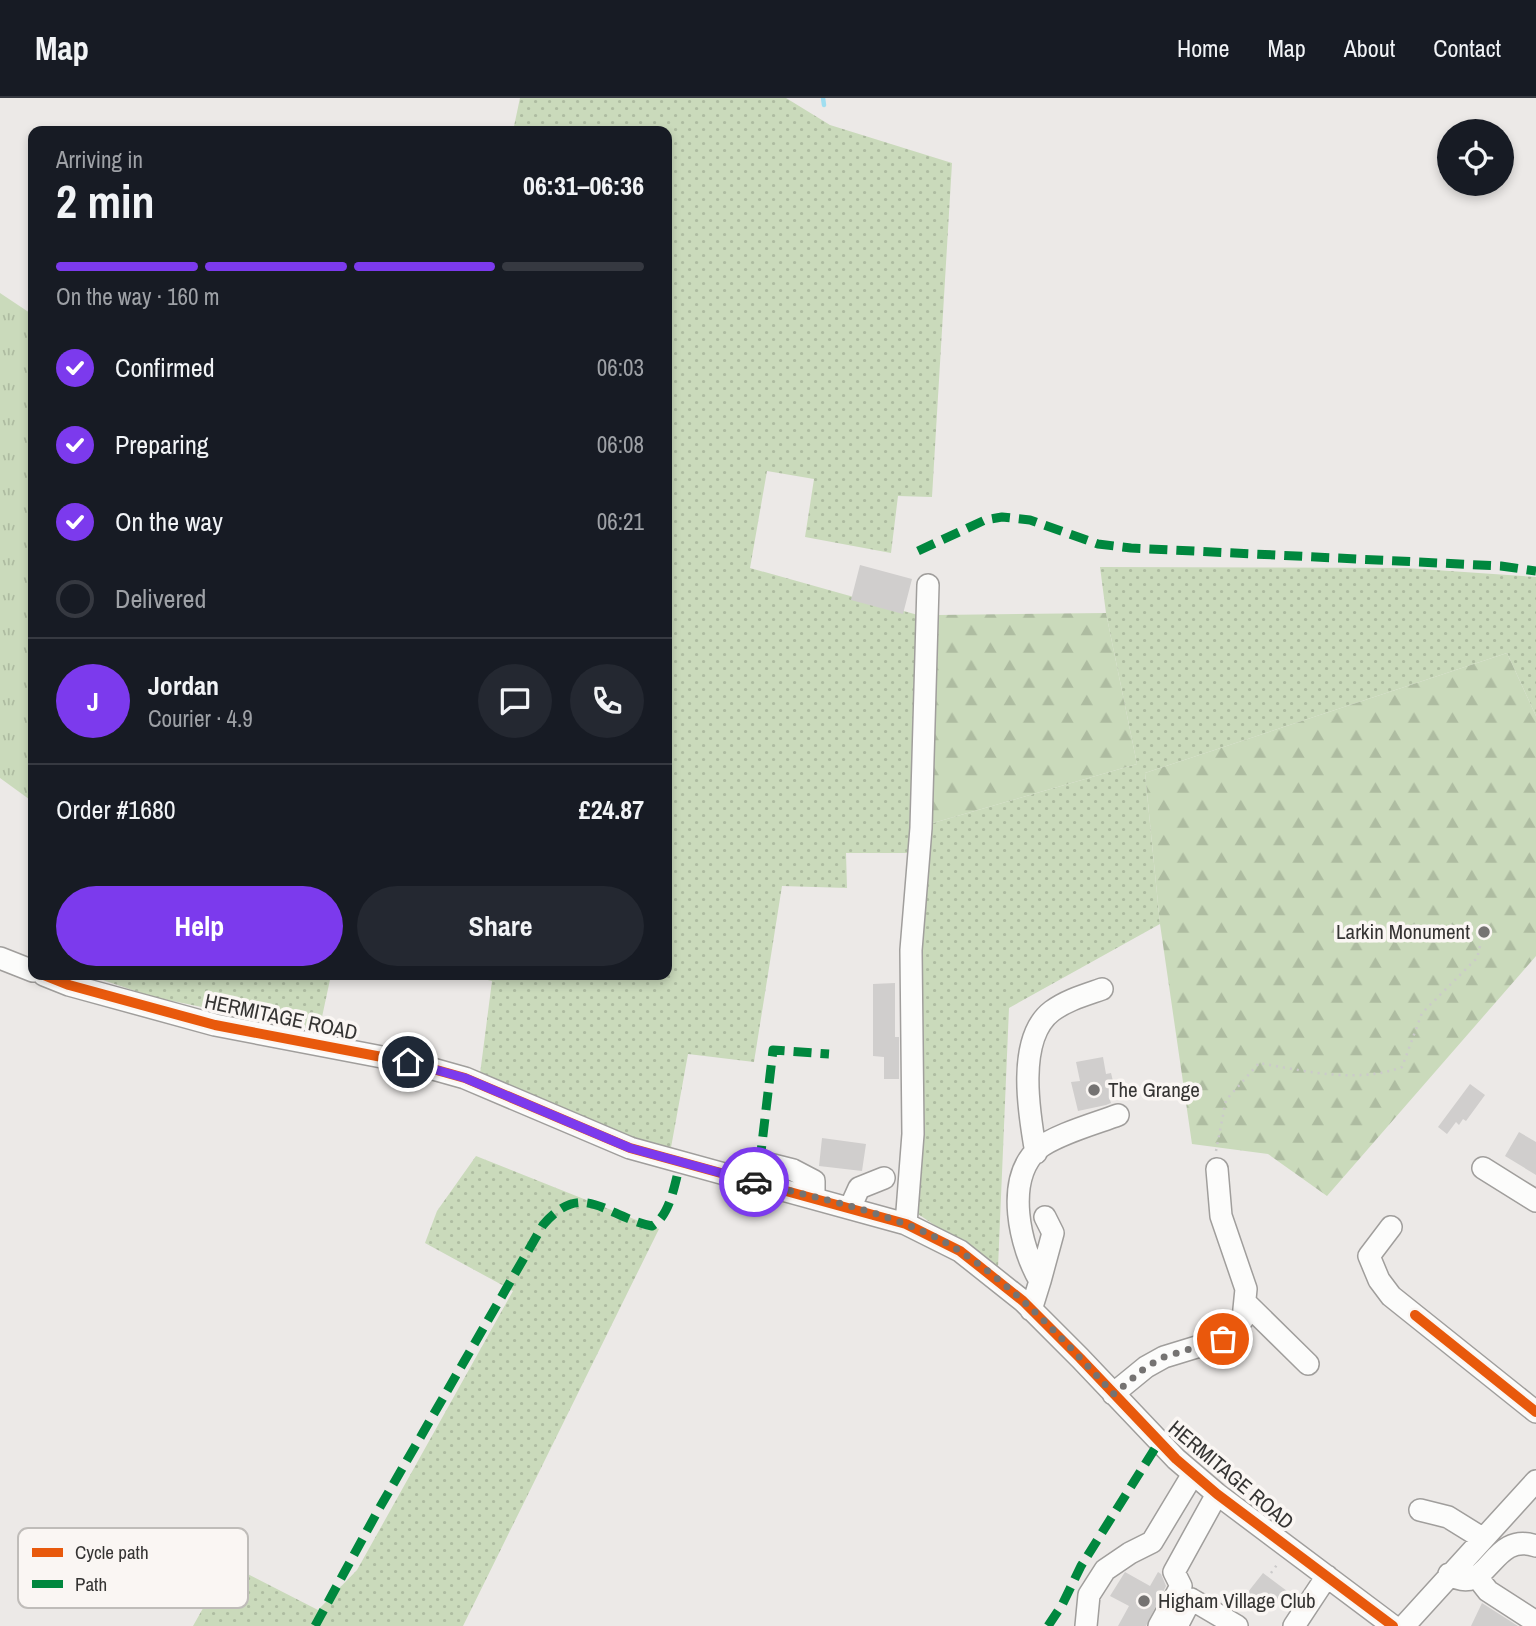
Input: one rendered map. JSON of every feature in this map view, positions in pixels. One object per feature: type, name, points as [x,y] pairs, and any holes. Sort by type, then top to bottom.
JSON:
[{"type":"street","points":[[905,1224],[913,1134],[911,950],[921,828],[929,585]]},
{"type":"street","points":[[0,958],[28,969]]},
{"type":"street","name":"HERMITAGE ROAD","points":[[56,980],[215,1025],[408,1062],[465,1078],[630,1148],[680,1164],[814,1197],[905,1224],[960,1251],[1031,1310],[1175,1459],[1393,1626]]},
{"type":"street","points":[[1036,1153],[1029,1110],[1030,1054],[1035,1030],[1051,1012],[1102,989]]},
{"type":"street","points":[[1040,1281],[1026,1255],[1019,1216],[1018,1195],[1025,1169],[1036,1153],[1056,1139],[1118,1115]]},
{"type":"street","points":[[765,1163],[793,1170],[814,1181],[814,1197]]},
{"type":"street","points":[[1483,1168],[1536,1200]]},
{"type":"street","points":[[1114,1394],[1146,1367],[1164,1357],[1226,1338],[1242,1322],[1247,1304],[1246,1285],[1221,1216],[1217,1169]]},
{"type":"street","points":[[850,1208],[859,1188],[884,1178]]},
{"type":"street","points":[[1031,1310],[1053,1233],[1045,1217]]},
{"type":"street","points":[[1391,1227],[1369,1256],[1379,1280],[1391,1296],[1536,1412]]},
{"type":"street","points":[[1247,1304],[1308,1364]]},
{"type":"street","points":[[1086,1626],[1089,1595],[1105,1570],[1152,1542],[1193,1474]]},
{"type":"street","points":[[1404,1626],[1536,1481]]},
{"type":"street","points":[[1160,1626],[1181,1586],[1174,1572],[1217,1493]]},
{"type":"street","points":[[1420,1510],[1448,1517],[1482,1538]]},
{"type":"street","points":[[1450,1574],[1458,1578],[1476,1577],[1506,1548],[1523,1543],[1536,1546]]},
{"type":"street","points":[[1294,1626],[1327,1576]]},
{"type":"street","points":[[1476,1577],[1488,1591],[1536,1622]]},
{"type":"street","points":[[1177,1626],[1191,1599],[1237,1626]]},
{"type":"path","points":[[1217,1169],[1216,1152],[1226,1100],[1259,1063],[1325,1075],[1384,1074],[1402,1067],[1422,1013],[1477,958],[1481,942]]},
{"type":"green space","points":[[520,98],[786,98],[830,125],[952,163],[932,497],[898,496],[891,553],[805,537],[814,479],[767,471],[750,568],[925,617],[912,853],[846,853],[847,888],[782,886],[754,1062],[688,1054],[670,1153],[480,1074],[492,981],[488,980],[672,980],[672,126],[514,126]]},
{"type":"green space","points":[[0,293],[28,312],[28,798],[0,778]]},
{"type":"green space","points":[[1100,567],[1406,568],[1536,577],[1536,716],[1507,653],[1145,773],[1160,924],[1009,1008],[998,1268],[915,1212],[920,931],[926,825],[1137,764],[1106,613]]},
{"type":"green space","points":[[1106,613],[1137,764],[926,825],[937,615]]},
{"type":"green space","points":[[1507,653],[1536,716],[1536,956],[1327,1196],[1268,1154],[1192,1144],[1160,924],[1145,773]]},
{"type":"green space","points":[[103,980],[330,980],[319,1031],[153,997]]},
{"type":"green space","points":[[476,1156],[659,1229],[463,1626],[193,1626],[203,1608],[248,1608],[248,1574],[318,1610],[357,1570],[513,1291],[425,1243],[437,1211]]},
{"type":"building","points":[[860,565],[912,579],[903,614],[851,600]]},
{"type":"building","points":[[895,983],[895,1037],[899,1037],[899,1079],[884,1079],[884,1057],[873,1056],[873,984]]},
{"type":"building","name":"The Grange","points":[[1103,1057],[1106,1074],[1111,1073],[1117,1098],[1106,1105],[1078,1111],[1071,1082],[1080,1081],[1076,1062]]},
{"type":"building","points":[[1470,1084],[1485,1095],[1466,1121],[1463,1119],[1459,1125],[1456,1122],[1447,1134],[1438,1127]]},
{"type":"building","points":[[1519,1132],[1536,1142],[1536,1175],[1505,1156]]},
{"type":"building","points":[[822,1138],[866,1144],[862,1171],[819,1166]]},
{"type":"building","name":"Higham Village Club","points":[[1125,1572],[1150,1586],[1158,1572],[1166,1586],[1146,1626],[1118,1626],[1129,1606],[1110,1596]]},
{"type":"building","points":[[1263,1573],[1287,1591],[1272,1610],[1248,1592]]},
{"type":"building","points":[[1482,1603],[1518,1626],[1471,1626]]},
{"type":"waterway","points":[[823,98],[824,105]]},
{"type":"marked path","points":[[918,551],[985,520],[1002,517],[1030,520],[1098,544],[1131,548],[1501,566],[1536,571]]},
{"type":"marked path","points":[[765,1163],[761,1152],[773,1050],[829,1054]]},
{"type":"marked path","points":[[315,1626],[380,1507],[543,1225],[557,1211],[570,1204],[582,1202],[652,1226],[667,1207],[680,1164]]},
{"type":"marked path","points":[[1048,1626],[1062,1605],[1081,1566],[1159,1442]]},
{"type":"cycle path","points":[[56,980],[215,1025],[408,1062],[465,1078],[630,1148],[906,1224],[960,1251],[1023,1301],[1176,1459],[1217,1494],[1393,1626]]},
{"type":"cycle path","points":[[1415,1315],[1536,1412]]},
{"type":"way so far","points":[[754,1182],[890,1218],[960,1251],[1023,1301],[1114,1394],[1152,1363],[1172,1354],[1223,1339]]},
{"type":"place","name":"Larkin Monument","points":[[1484,932]]},
{"type":"place","name":"The Grange","points":[[1094,1090]]},
{"type":"place","name":"Higham Village Club","points":[[1144,1601]]},
{"type":"route","points":[[408,1062],[465,1078],[630,1148],[680,1164],[754,1182]]}]
